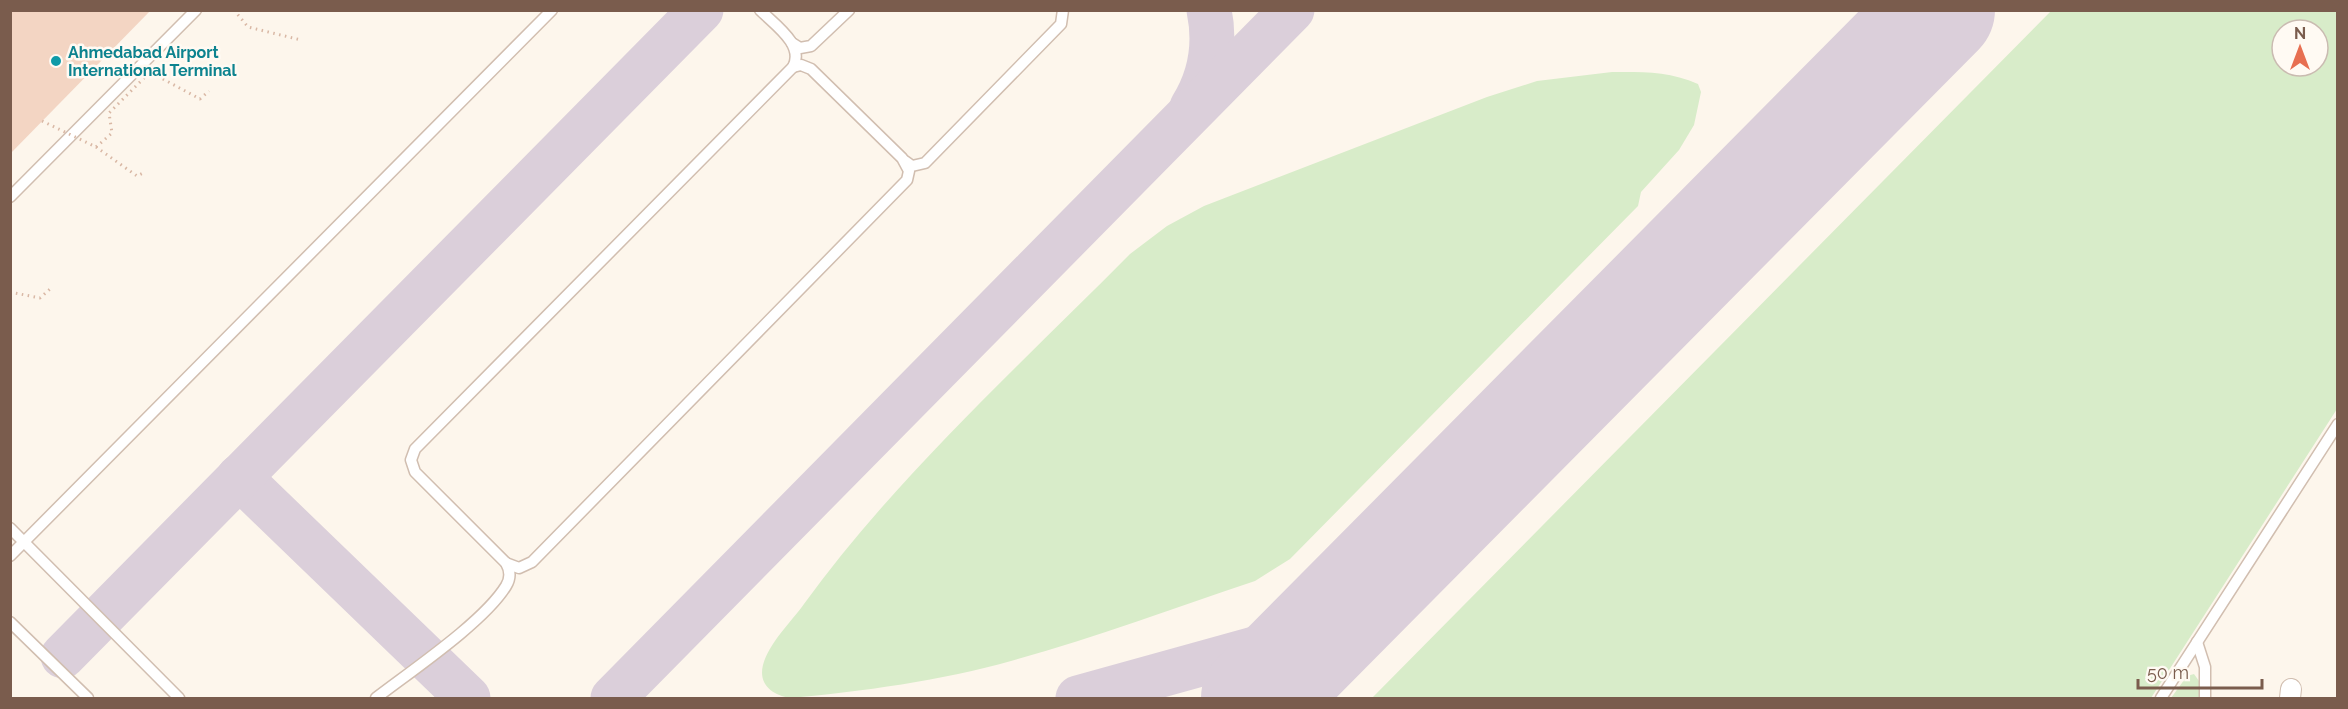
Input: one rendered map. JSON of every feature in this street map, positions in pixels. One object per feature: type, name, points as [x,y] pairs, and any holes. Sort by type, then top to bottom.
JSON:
[{"type":"lane","points":[[10,197],[196,10]]},
{"type":"lane","points":[[10,556],[552,10]]},
{"type":"lane","points":[[760,10],[792,43],[802,48],[813,44],[849,10]]},
{"type":"lane","points":[[793,67],[803,65],[811,69],[912,166],[925,163],[1061,24],[1063,10]]},
{"type":"lane","points":[[792,43],[796,53],[793,67],[415,449],[411,460],[415,472],[506,563],[519,568],[532,562],[906,180],[909,171],[902,158]]},
{"type":"lane","points":[[811,69],[808,56],[813,44]]},
{"type":"lane","points":[[2161,699],[2337,424]]},
{"type":"lane","points":[[10,528],[178,699]]},
{"type":"lane","points":[[376,699],[478,616],[507,585],[509,573],[506,563]]},
{"type":"lane","points":[[10,622],[88,699]]},
{"type":"lane","points":[[2197,642],[2205,667],[2205,699]]},
{"type":"path","points":[[234,10],[248,27],[301,40]]},
{"type":"path","points":[[96,147],[111,133],[109,113],[150,72],[200,99],[209,91]]},
{"type":"path","points":[[42,121],[96,147],[137,176],[145,172]]},
{"type":"path","points":[[10,292],[40,298],[50,289]]},
{"type":"green space","points":[[2051,11],[2337,11],[2337,409],[2151,698],[1372,698]]},
{"type":"green space","points":[[1612,72],[1666,74],[1698,84],[1701,92],[1694,125],[1679,150],[1641,192],[1638,206],[1290,559],[1255,581],[1073,643],[985,668],[902,684],[790,698],[768,688],[763,678],[763,665],[775,641],[878,511],[960,423],[1130,254],[1167,226],[1204,206],[1487,97],[1537,81]]},
{"type":"green space","points":[[2194,674],[2199,681],[2200,698],[2171,698],[2187,676]]},
{"type":"building","name":"Ahmedabad Airport International Terminal","points":[[10,10],[151,10],[10,154]]},
{"type":"taxiway","points":[[63,656],[701,10]]},
{"type":"taxiway","points":[[1192,107],[1203,84],[1210,60],[1212,35],[1209,10]]},
{"type":"taxiway","points":[[613,698],[1292,10]]},
{"type":"taxiway","points":[[239,477],[468,698]]},
{"type":"taxiway","points":[[1078,698],[1312,633],[1341,613]]},
{"type":"runway","points":[[1257,698],[1939,10]]},
{"type":"place","name":"Ahmedabad Airport International Terminal","points":[[56,61]]}]
